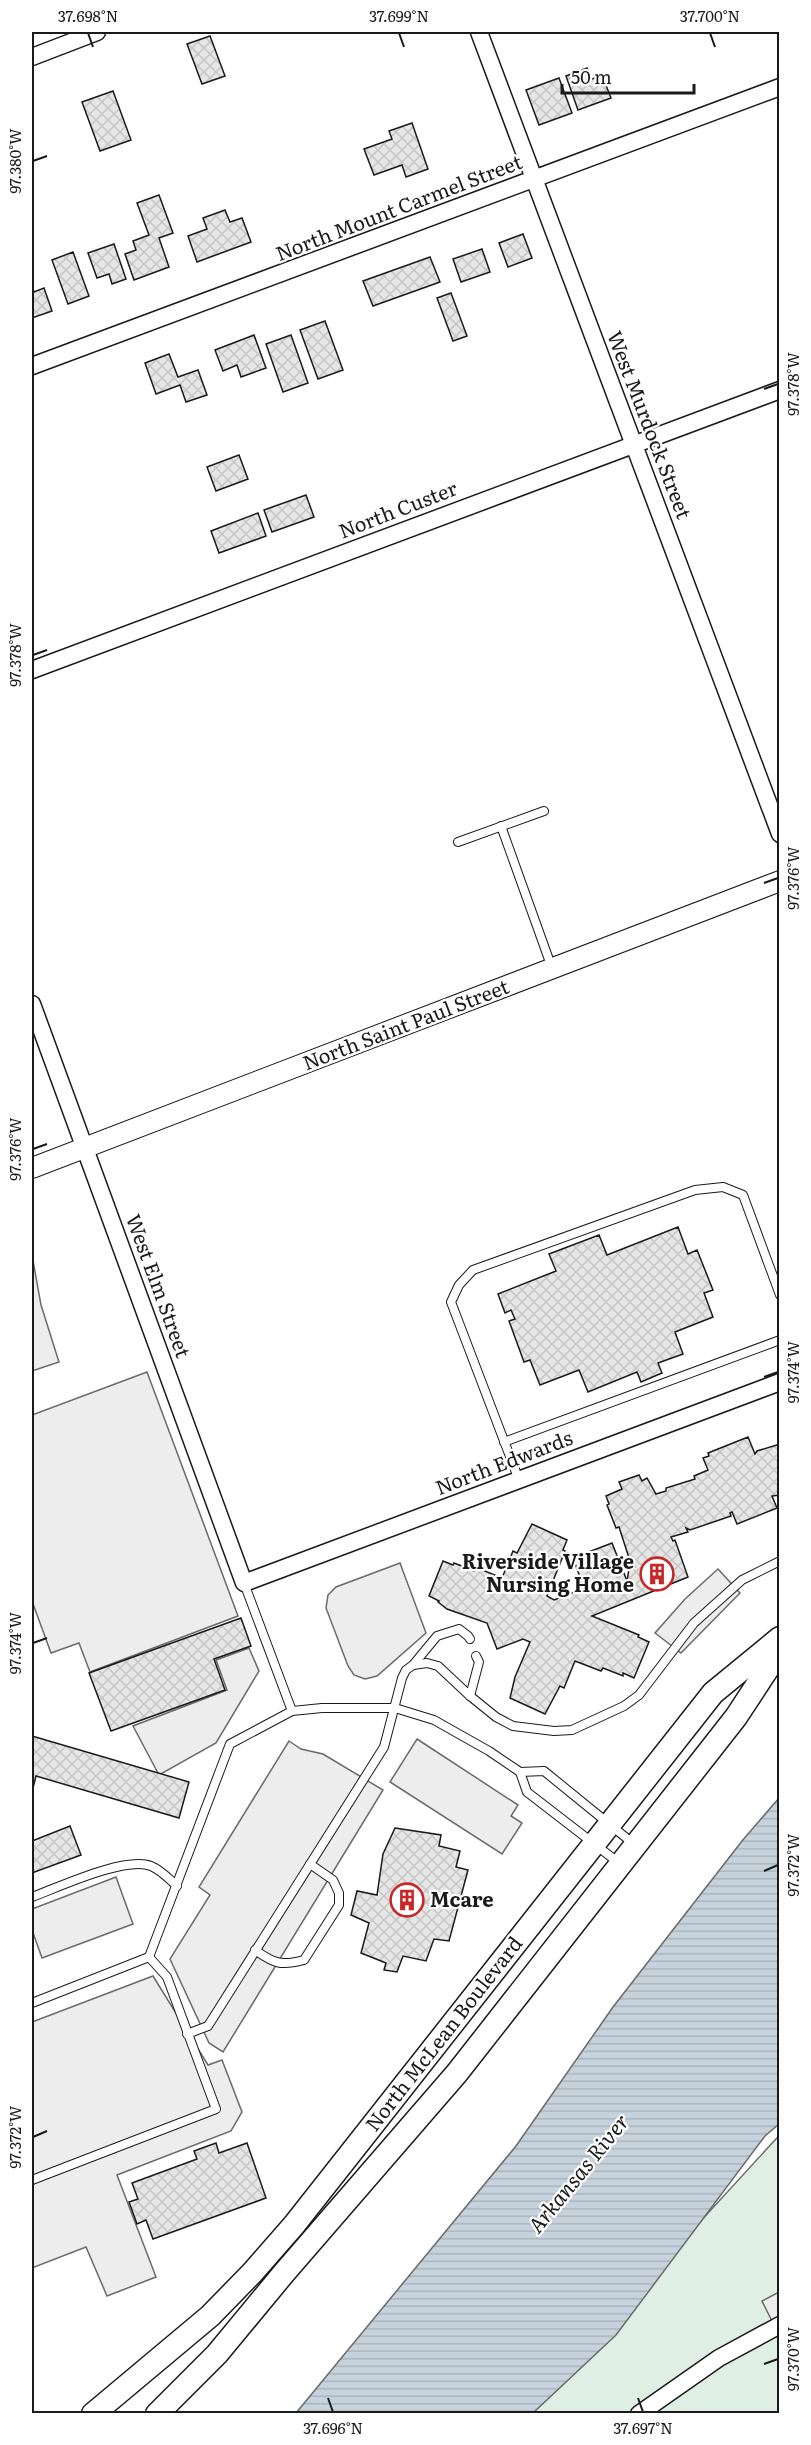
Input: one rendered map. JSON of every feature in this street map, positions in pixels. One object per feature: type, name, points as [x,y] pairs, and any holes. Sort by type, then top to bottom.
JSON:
[{"type":"main road","name":"North McLean Boulevard","points":[[93,2414],[202,2323],[252,2273],[301,2216],[593,1843],[713,1694],[780,1638]]},
{"type":"main road","name":"North McLean Boulevard","points":[[157,2414],[217,2354],[457,2073],[736,1717],[780,1650]]},
{"type":"main road","points":[[180,2414],[217,2354]]},
{"type":"street","points":[[32,57],[97,32]]},
{"type":"street","name":"West Murdock Street","points":[[479,32],[780,834]]},
{"type":"street","name":"North Mount Carmel Street","points":[[32,366],[780,87]]},
{"type":"street","name":"North Custer","points":[[32,670],[780,390]]},
{"type":"street","name":"North Saint Paul Street","points":[[32,1168],[780,881]]},
{"type":"street","name":"West Elm Street","points":[[32,1004],[244,1583]]},
{"type":"street","name":"North Edwards","points":[[244,1583],[780,1382]]},
{"type":"street","points":[[639,2414],[719,2358],[780,2325]]},
{"type":"lane","points":[[458,842],[544,811]]},
{"type":"lane","points":[[501,826],[553,969]]},
{"type":"lane","points":[[519,1480],[452,1302],[459,1284],[473,1270],[695,1190],[723,1187],[743,1195],[780,1295]]},
{"type":"lane","points":[[504,1442],[780,1340]]},
{"type":"lane","points":[[413,1665],[426,1663],[438,1666],[496,1717],[513,1726],[528,1729],[572,1730],[624,1706],[639,1695],[694,1623],[742,1580],[780,1561]]},
{"type":"lane","points":[[244,1583],[292,1711]]},
{"type":"lane","points":[[187,2034],[208,2026],[384,1747],[406,1670],[413,1665],[437,1635],[459,1629],[470,1639]]},
{"type":"lane","points":[[470,1696],[479,1662],[476,1656]]},
{"type":"lane","points":[[32,2003],[148,1957],[230,1744],[292,1711],[322,1708],[395,1708],[434,1720],[489,1751],[520,1772],[544,1771],[636,1845]]},
{"type":"lane","points":[[520,1772],[527,1792],[620,1864]]},
{"type":"lane","points":[[32,1897],[116,1867],[134,1863],[153,1867],[177,1886]]},
{"type":"lane","points":[[255,1950],[270,1961],[285,1965],[304,1960],[339,1905],[339,1893],[333,1880],[310,1864]]},
{"type":"lane","points":[[32,2180],[216,2109],[166,1977],[148,1957]]},
{"type":"green space","points":[[779,2136],[779,2413],[524,2414],[775,2140]]},
{"type":"shaded area","points":[[32,1255],[41,1305],[59,1362],[32,1371]]},
{"type":"shaded area","points":[[147,1372],[238,1616],[90,1672],[79,1643],[51,1653],[32,1601],[32,1415]]},
{"type":"shaded area","points":[[400,1563],[426,1633],[377,1676],[365,1679],[354,1675],[348,1666],[326,1608],[328,1595],[336,1587]]},
{"type":"shaded area","points":[[718,1569],[740,1593],[681,1653],[655,1633],[685,1599]]},
{"type":"shaded area","points":[[249,1648],[259,1671],[216,1743],[159,1775],[133,1726],[227,1690],[216,1660]]},
{"type":"shaded area","points":[[417,1739],[518,1805],[511,1816],[522,1823],[502,1854],[390,1782]]},
{"type":"shaded area","points":[[289,1741],[301,1749],[323,1754],[383,1790],[223,2052],[209,2043],[170,1959],[210,1895],[199,1887]]},
{"type":"shaded area","points":[[116,1877],[133,1924],[42,1958],[32,1930],[32,1909]]},
{"type":"shaded area","points":[[153,1976],[208,2065],[222,2060],[242,2112],[231,2131],[117,2175],[156,2277],[107,2296],[86,2247],[32,2268],[32,2022]]},
{"type":"shaded area","points":[[779,2292],[779,2325],[775,2327],[762,2301]]},
{"type":"water","name":"Arkansas River","points":[[779,1798],[779,2124],[765,2136],[616,2335],[533,2413],[296,2413],[516,2146],[613,2007],[742,1841]]},
{"type":"building","points":[[210,36],[225,76],[202,84],[187,44]]},
{"type":"building","points":[[587,68],[592,79],[602,75],[611,98],[578,110],[566,76]]},
{"type":"building","points":[[559,78],[572,113],[539,125],[526,90]]},
{"type":"building","points":[[113,91],[131,140],[100,151],[82,102]]},
{"type":"building","points":[[412,123],[428,169],[406,177],[402,165],[374,175],[364,149],[392,139],[389,131]]},
{"type":"building","points":[[159,195],[173,233],[159,238],[169,267],[134,280],[125,254],[136,250],[133,241],[149,235],[137,203]]},
{"type":"building","points":[[225,210],[230,222],[242,218],[251,242],[197,262],[188,236],[207,229],[203,218]]},
{"type":"building","points":[[523,234],[532,258],[508,267],[499,243]]},
{"type":"building","points":[[114,244],[126,279],[112,284],[109,274],[97,278],[88,253]]},
{"type":"building","points":[[482,249],[490,272],[461,282],[453,259]]},
{"type":"building","points":[[73,252],[89,296],[68,304],[52,260]]},
{"type":"building","points":[[430,257],[440,282],[373,306],[363,281]]},
{"type":"building","points":[[32,286],[34,292],[44,288],[52,311],[32,318]]},
{"type":"building","points":[[451,293],[467,336],[453,341],[437,298]]},
{"type":"building","points":[[325,321],[343,370],[318,379],[300,330]]},
{"type":"building","points":[[254,335],[266,368],[241,377],[237,365],[223,371],[215,350]]},
{"type":"building","points":[[291,335],[308,383],[283,392],[266,344]]},
{"type":"building","points":[[169,354],[178,377],[198,370],[207,395],[186,402],[180,385],[156,394],[145,363]]},
{"type":"building","points":[[239,455],[248,479],[216,491],[207,467]]},
{"type":"building","points":[[306,495],[314,517],[272,532],[264,510]]},
{"type":"building","points":[[258,513],[266,536],[219,553],[211,531]]},
{"type":"building","points":[[678,1227],[688,1254],[697,1250],[713,1290],[704,1293],[713,1317],[675,1332],[683,1354],[658,1363],[662,1373],[641,1382],[637,1372],[588,1392],[579,1370],[540,1385],[530,1360],[524,1362],[509,1321],[515,1319],[511,1310],[505,1313],[498,1294],[556,1271],[549,1254],[599,1235],[607,1255]]},
{"type":"building","name":"Riverside Village Nursing Home","points":[[748,1437],[755,1454],[757,1451],[780,1444],[780,1495],[772,1496],[777,1508],[737,1524],[732,1512],[731,1516],[690,1530],[686,1528],[688,1532],[671,1537],[673,1541],[675,1540],[688,1577],[592,1616],[639,1635],[638,1637],[649,1642],[634,1678],[603,1668],[601,1671],[575,1661],[564,1688],[560,1686],[545,1714],[510,1698],[515,1677],[530,1642],[523,1639],[497,1649],[487,1623],[447,1609],[439,1601],[429,1596],[443,1561],[474,1571],[475,1567],[502,1578],[513,1551],[517,1553],[532,1524],[567,1540],[563,1550],[565,1551],[547,1596],[554,1600],[584,1588],[573,1558],[612,1543],[627,1581],[629,1569],[635,1567],[634,1563],[631,1564],[619,1527],[616,1528],[606,1496],[622,1489],[619,1482],[639,1475],[642,1481],[647,1478],[656,1494],[666,1491],[666,1488],[695,1479],[694,1476],[708,1470],[703,1458],[709,1456],[708,1453]]},
{"type":"building","points":[[241,1618],[251,1646],[214,1659],[225,1690],[111,1731],[89,1673]]},
{"type":"building","points":[[32,1736],[189,1782],[179,1818],[36,1776],[32,1792]]},
{"type":"building","points":[[70,1826],[81,1855],[32,1873],[32,1841]]},
{"type":"building","name":"Mcare","points":[[395,1828],[441,1835],[439,1846],[460,1851],[456,1867],[468,1870],[449,1941],[434,1939],[426,1961],[403,1956],[397,1972],[384,1970],[386,1963],[361,1953],[369,1923],[351,1915],[357,1891],[377,1895],[383,1854]]},
{"type":"building","points":[[216,2143],[219,2153],[247,2143],[266,2198],[153,2239],[146,2220],[137,2224],[129,2202],[138,2199],[132,2183],[197,2159],[194,2151]]},
{"type":"place","name":"Riverside Village Nursing Home","points":[[657,1574]]},
{"type":"place","name":"Mcare","points":[[407,1900]]}]
